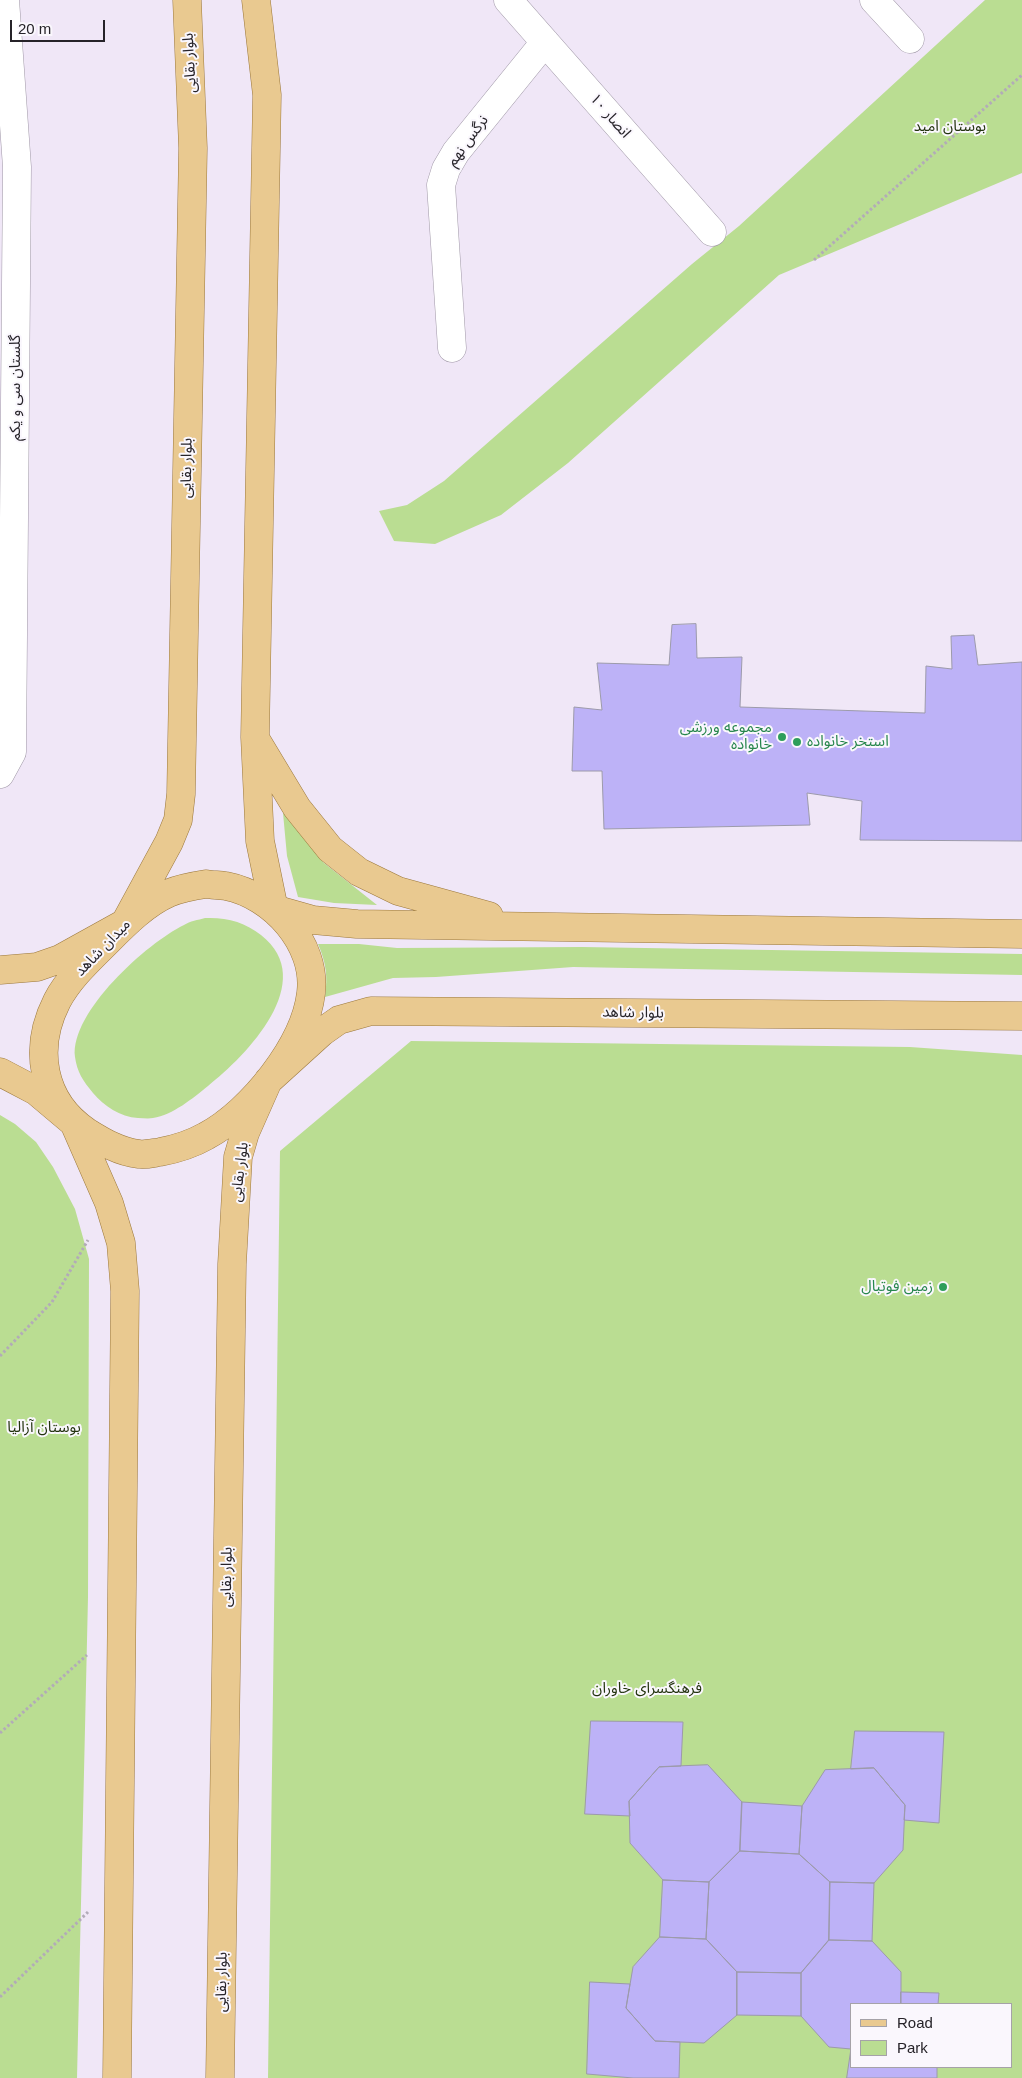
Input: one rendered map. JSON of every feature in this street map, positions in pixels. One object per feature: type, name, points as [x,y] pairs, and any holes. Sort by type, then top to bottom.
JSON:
[{"type":"main road","name":"بلوار بقایی","points":[[125,923],[169,842],[178,820],[181,794],[194,148],[187,0]]},
{"type":"main road","points":[[256,0],[267,95],[255,737],[260,841],[274,909],[313,920],[357,924],[1022,934]]},
{"type":"main road","points":[[255,737],[298,808],[330,849],[360,872],[398,891],[527,926]]},
{"type":"main road","name":"میدان شاهد","points":[[206,884],[227,886],[245,892],[274,909],[301,942],[311,975],[312,990],[307,1011],[291,1047],[268,1081],[237,1114],[216,1130],[206,1137],[174,1150],[140,1154],[107,1145],[74,1123],[52,1094],[44,1068],[44,1034],[58,1000],[82,966],[125,923],[169,893],[184,888],[206,884]]},
{"type":"main road","points":[[0,970],[37,968],[125,923]]},
{"type":"main road","name":"بلوار شاهد","points":[[268,1081],[322,1032],[334,1024],[371,1011],[1022,1016]]},
{"type":"main road","points":[[0,1072],[36,1091],[74,1123],[109,1203],[121,1243],[125,1291],[117,2078]]},
{"type":"main road","name":"بلوار بقایی","points":[[220,2078],[232,1264],[238,1157],[245,1133],[268,1081]]},
{"type":"street","name":"گلستان سی و یکم","points":[[0,774],[12,752],[8,439],[17,167],[5,58],[5,0]]},
{"type":"street","name":"انصار ۱۰","points":[[508,0],[712,232]]},
{"type":"street","points":[[874,0],[910,38]]},
{"type":"street","name":"نرگس نهم","points":[[452,348],[441,185],[446,170],[456,152],[545,42]]},
{"type":"path","points":[[814,260],[1022,75]]},
{"type":"path","points":[[0,1356],[52,1302],[109,1203]]},
{"type":"path","points":[[0,1733],[87,1655]]},
{"type":"path","points":[[0,1997],[119,1882]]},
{"type":"green space","name":"بوستان امید","points":[[985,0],[1022,0],[1022,173],[779,275],[568,463],[501,515],[435,544],[394,541],[379,511],[407,505],[444,481],[692,264],[739,226]]},
{"type":"green space","points":[[283,813],[324,863],[377,905],[334,903],[298,897],[287,856]]},
{"type":"green space","points":[[205,918],[220,918],[242,924],[261,935],[277,953],[283,974],[280,995],[271,1016],[257,1037],[224,1073],[196,1096],[160,1116],[138,1118],[125,1116],[102,1102],[83,1080],[75,1057],[77,1039],[85,1020],[98,1000],[132,963],[168,934],[186,924]]},
{"type":"green space","points":[[318,944],[359,944],[397,948],[582,947],[1022,954],[1022,975],[573,967],[436,977],[393,978],[325,997],[326,970]]},
{"type":"green space","name":"فرهنگسرای خاوران","points":[[411,1041],[910,1047],[1022,1055],[1022,2078],[268,2078],[280,1151]]},
{"type":"green space","name":"بوستان آزالیا","points":[[0,1115],[15,1124],[36,1142],[53,1167],[75,1209],[89,1259],[88,1597],[77,2078],[0,2078]]},
{"type":"building","name":"استخر خانواده","points":[[696,624],[697,658],[742,657],[740,707],[925,713],[926,666],[952,669],[951,636],[974,635],[978,665],[1022,662],[1022,841],[860,840],[862,801],[807,793],[810,825],[604,829],[602,771],[572,771],[574,707],[602,710],[597,663],[669,665],[672,625]]},
{"type":"building","points":[[591,1721],[683,1722],[681,1766],[659,1767],[629,1801],[630,1816],[585,1814]]},
{"type":"building","points":[[855,1731],[944,1732],[939,1823],[904,1820],[905,1805],[874,1768],[851,1769]]},
{"type":"building","points":[[708,1765],[742,1802],[740,1851],[709,1882],[663,1880],[630,1843],[629,1801],[659,1767]]},
{"type":"building","points":[[874,1768],[905,1805],[903,1850],[874,1883],[830,1882],[799,1854],[802,1806],[825,1770]]},
{"type":"building","points":[[742,1802],[802,1806],[799,1854],[740,1851]]},
{"type":"building","points":[[740,1851],[799,1854],[830,1882],[829,1940],[801,1973],[737,1972],[706,1939],[709,1882]]},
{"type":"building","points":[[663,1880],[709,1882],[706,1939],[660,1937]]},
{"type":"building","points":[[830,1882],[874,1883],[872,1941],[829,1940]]},
{"type":"building","points":[[660,1937],[706,1939],[737,1972],[737,2015],[704,2043],[655,2041],[626,2008],[633,1967]]},
{"type":"building","points":[[829,1940],[872,1941],[901,1972],[901,2003],[850,2003],[850,2049],[829,2047],[801,2016],[801,1973]]},
{"type":"building","points":[[737,1972],[801,1973],[801,2016],[737,2015]]},
{"type":"building","points":[[590,1982],[630,1984],[626,2008],[655,2041],[680,2042],[679,2078],[633,2078],[587,2074]]},
{"type":"building","points":[[901,1992],[939,1993],[938,2003],[901,2003]]},
{"type":"building","points":[[850,2056],[850,2068],[937,2068],[937,2078],[847,2078]]},
{"type":"place","name":"مجموعه ورزشی خانواده","points":[[782,737]]},
{"type":"place","name":"استخر خانواده","points":[[797,742]]},
{"type":"place","name":"زمین فوتبال","points":[[943,1287]]}]
